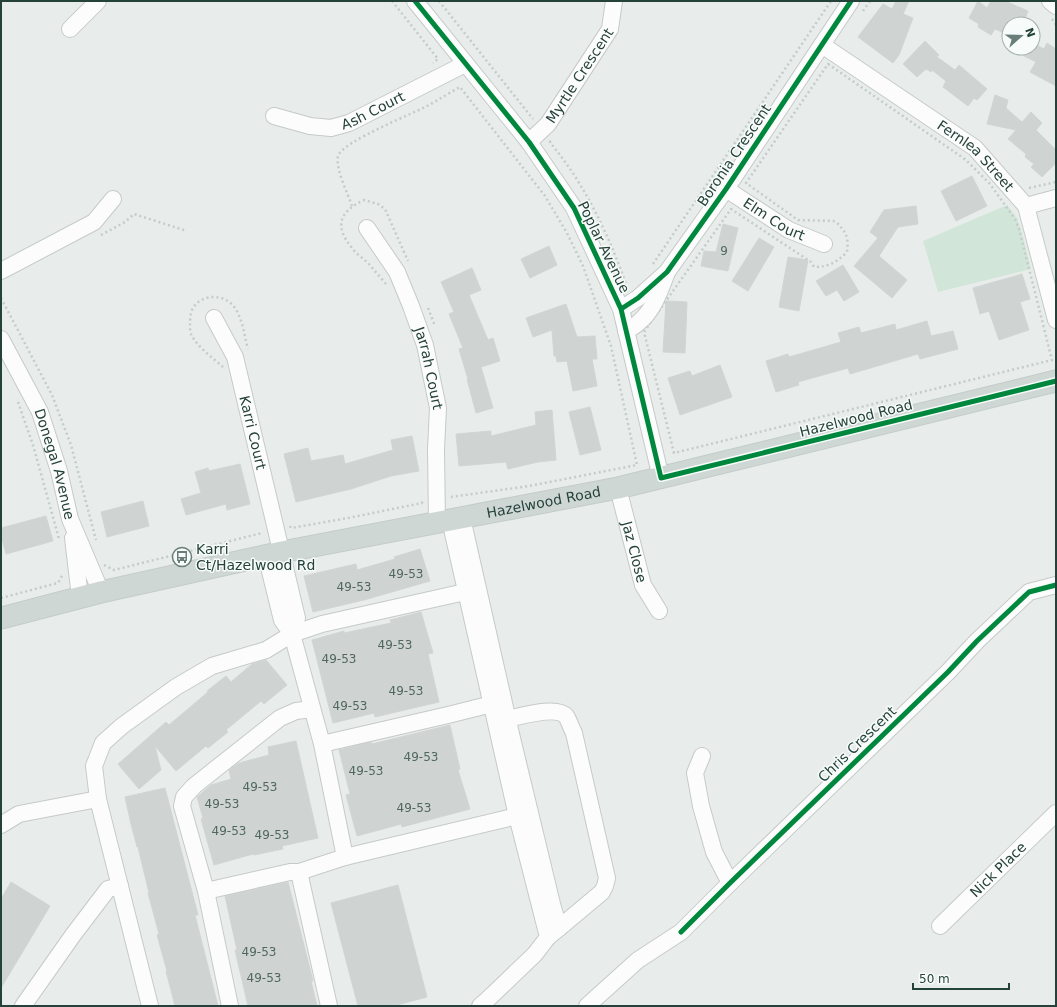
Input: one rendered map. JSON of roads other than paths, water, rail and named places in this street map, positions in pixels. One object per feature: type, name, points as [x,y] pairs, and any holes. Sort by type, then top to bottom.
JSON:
[{"type":"main road","name":"Hazelwood Road","points":[[101,592],[274,553],[618,488],[1056,381]]},
{"type":"main road","points":[[1,618],[101,592]]},
{"type":"street","points":[[70,29],[98,1]]},
{"type":"street","name":"Poplar Avenue","points":[[415,1],[529,142],[574,208],[620,309],[661,478]]},
{"type":"street","name":"Myrtle Crescent","points":[[529,142],[548,124],[610,29],[614,1]]},
{"type":"street","name":"Boronia Crescent","points":[[620,309],[638,298],[667,272],[726,189],[851,1]]},
{"type":"street","points":[[1050,1],[1056,6]]},
{"type":"street","name":"Fernlea Street","points":[[822,45],[976,148],[1026,206],[1056,320]]},
{"type":"street","name":"Ash Court","points":[[274,116],[310,126],[331,128],[350,124],[465,64]]},
{"type":"street","name":"Elm Court","points":[[726,189],[789,230],[824,244]]},
{"type":"street","points":[[1026,206],[1056,198]]},
{"type":"street","points":[[1,271],[94,222],[113,199]]},
{"type":"street","name":"Jarrah Court","points":[[367,228],[397,272],[425,345],[438,408],[436,449],[450,520]]},
{"type":"street","points":[[626,331],[640,322],[650,310],[660,291],[667,272]]},
{"type":"street","name":"Karri Court","points":[[214,318],[235,357],[274,553],[282,620],[292,634],[322,744],[346,857]]},
{"type":"street","name":"Donegal Avenue","points":[[1,339],[40,412],[60,470],[70,519],[101,592]]},
{"type":"street","name":"Jaz Close","points":[[618,488],[643,585],[659,611]]},
{"type":"street","points":[[70,519],[80,597]]},
{"type":"street","points":[[450,520],[465,592],[552,904],[554,933]]},
{"type":"street","points":[[450,520],[495,698]]},
{"type":"street","name":"Chris Crescent","points":[[587,1006],[638,960],[681,932],[948,672],[977,641],[1029,592],[1056,585]]},
{"type":"street","points":[[150,1006],[98,799],[94,766],[103,743],[122,726],[176,687],[212,666],[266,650],[292,634],[322,624],[465,592]]},
{"type":"street","points":[[322,744],[448,715],[495,698]]},
{"type":"street","points":[[230,1006],[206,891],[182,806],[184,797],[194,786],[280,718],[296,711],[312,709]]},
{"type":"street","points":[[480,1006],[554,933],[602,892],[605,886],[606,878],[574,733],[566,716],[558,712],[546,711],[504,728]]},
{"type":"street","points":[[504,728],[517,816],[554,933]]},
{"type":"street","points":[[702,756],[695,773],[701,806],[714,852],[730,883]]},
{"type":"street","points":[[1,825],[18,814],[98,799]]},
{"type":"street","name":"Nick Place","points":[[940,926],[1056,813]]},
{"type":"street","points":[[206,891],[290,872],[299,872],[346,857],[517,816]]},
{"type":"street","points":[[299,872],[329,1006]]},
{"type":"street","points":[[23,1006],[73,935],[108,889],[120,886]]},
{"type":"place","name":"Karri Ct/Hazelwood Rd","points":[[182,557]]}]
